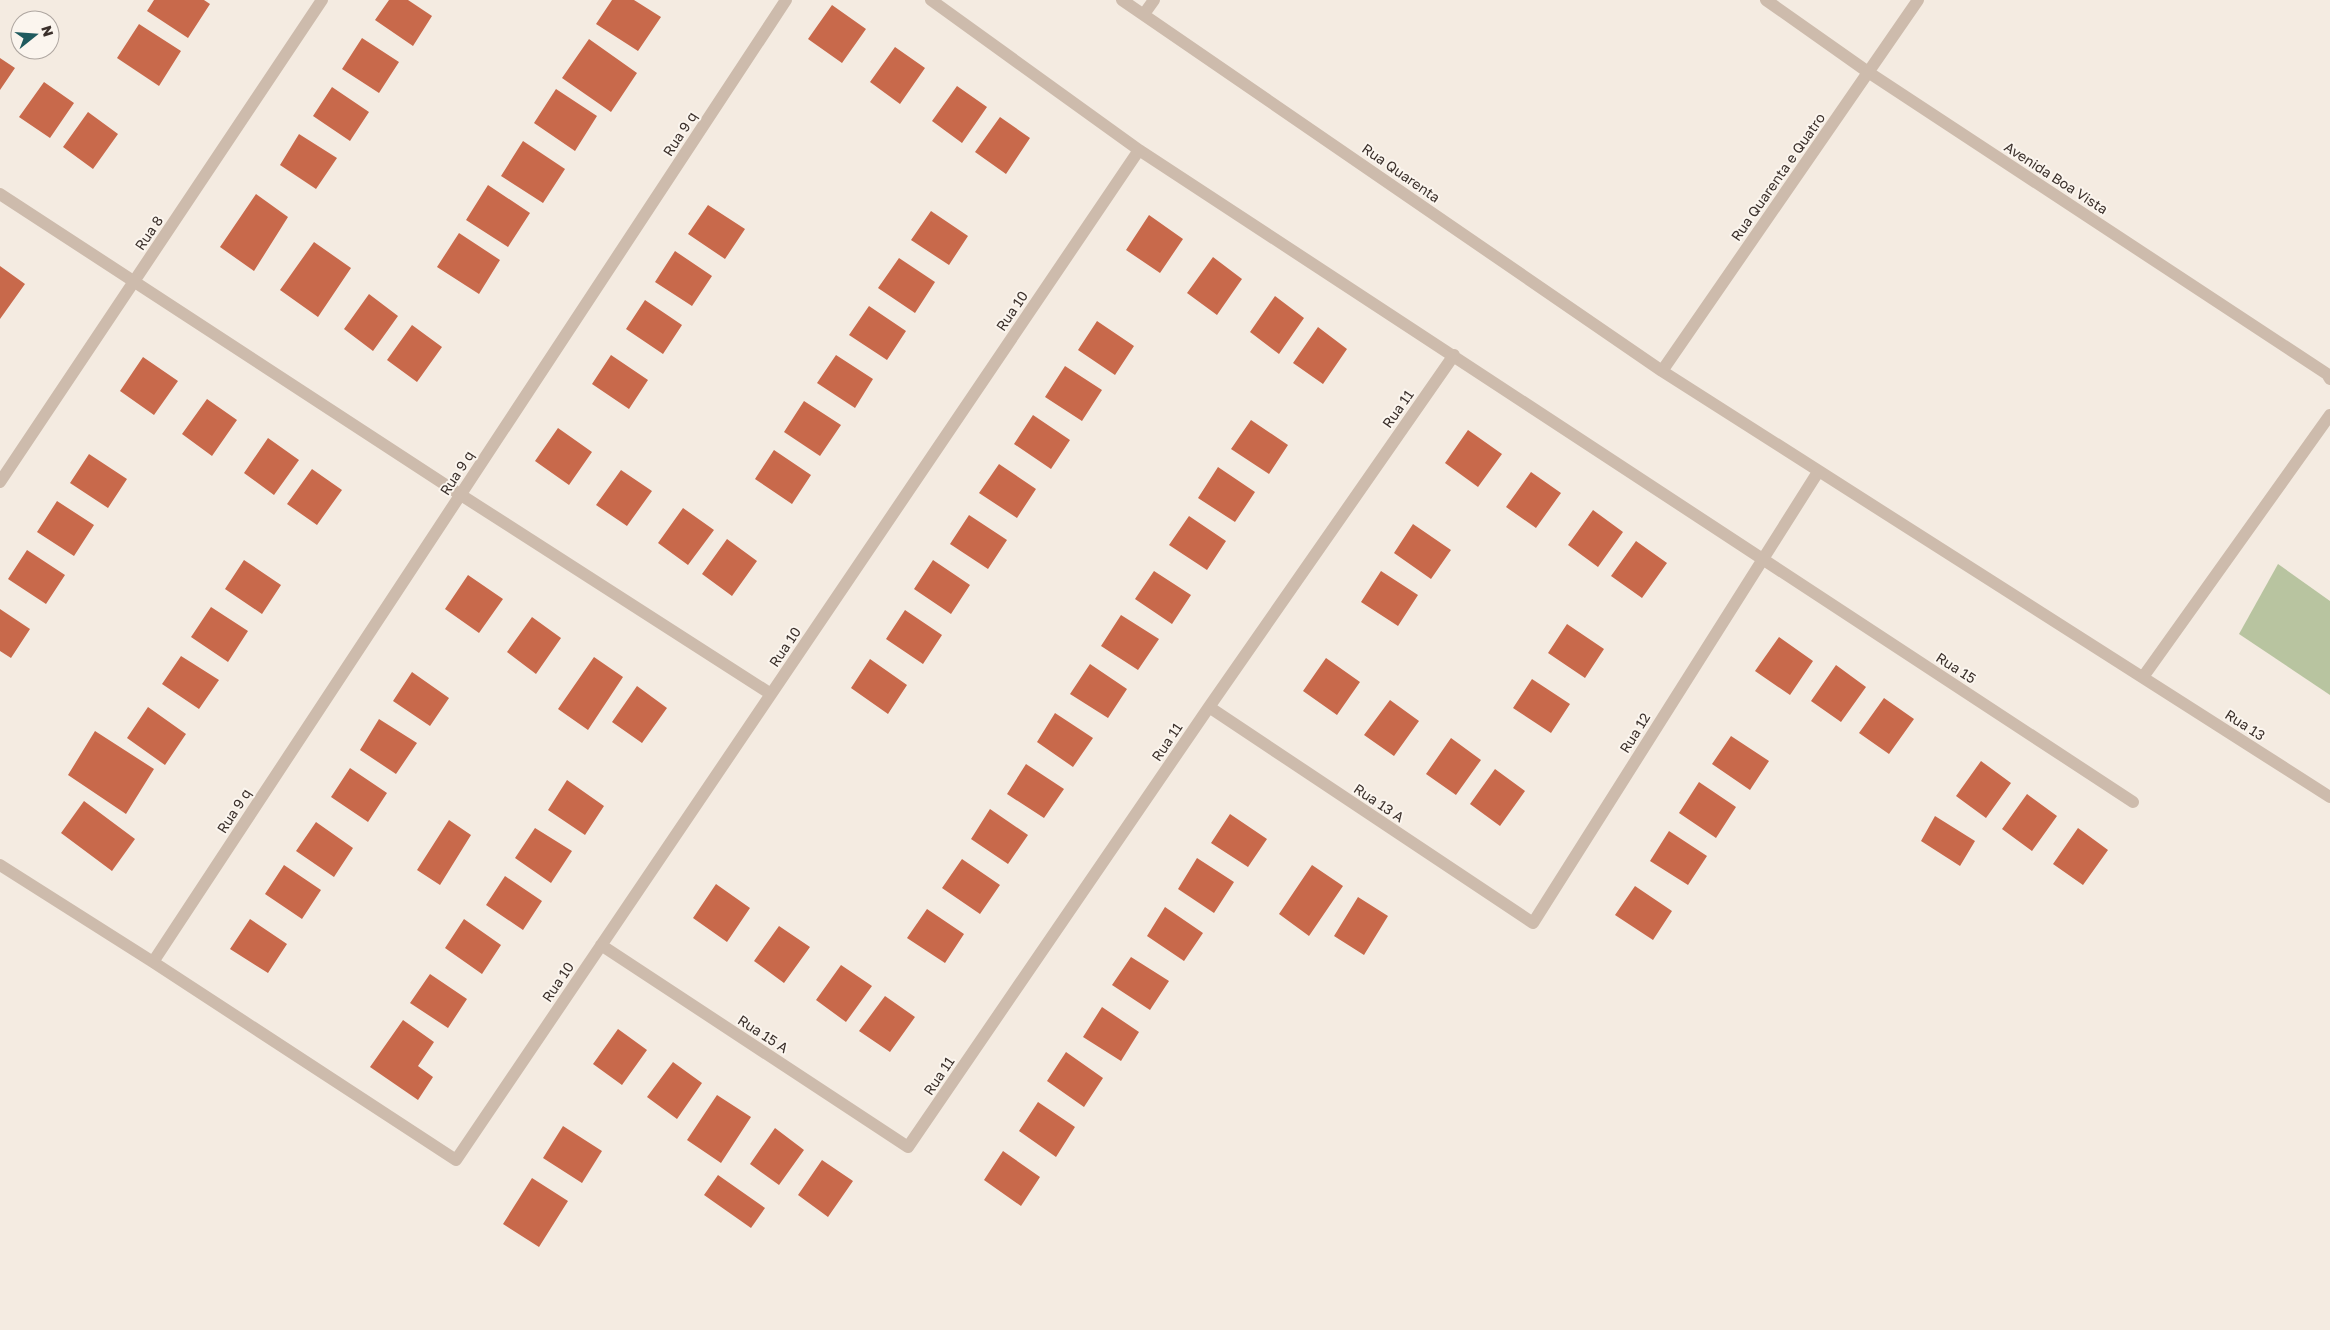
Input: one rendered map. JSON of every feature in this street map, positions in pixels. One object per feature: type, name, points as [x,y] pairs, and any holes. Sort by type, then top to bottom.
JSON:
[{"type":"street","name":"Rua 8","points":[[0,482],[322,0]]},
{"type":"street","name":"Rua 9 q","points":[[153,962],[786,0]]},
{"type":"street","name":"Rua 15","points":[[931,0],[1139,150],[2133,802]]},
{"type":"street","name":"Rua Quarenta","points":[[1122,0],[1662,371],[1818,472]]},
{"type":"street","points":[[1144,14],[1154,0]]},
{"type":"street","name":"Avenida Boa Vista","points":[[1766,0],[1868,72],[2318,369],[2330,379]]},
{"type":"street","name":"Rua Quarenta e Quatro","points":[[1662,371],[1918,0]]},
{"type":"street","name":"Rua 10","points":[[153,962],[456,1160],[1139,150]]},
{"type":"street","points":[[0,194],[134,283],[771,694]]},
{"type":"street","name":"Rua 11","points":[[908,1148],[1209,707],[1454,355]]},
{"type":"street","points":[[2143,678],[2330,414]]},
{"type":"street","name":"Rua 12","points":[[1533,924],[1818,472]]},
{"type":"street","name":"Rua 13","points":[[1818,472],[2330,797]]},
{"type":"street","name":"Rua 13 A","points":[[1209,707],[1533,924]]},
{"type":"street","points":[[0,865],[153,962]]},
{"type":"street","name":"Rua 15 A","points":[[601,945],[908,1148]]},
{"type":"green space","points":[[2278,564],[2330,601],[2330,695],[2239,634]]},
{"type":"building","points":[[154,0],[204,0],[210,4],[188,38],[147,11]]},
{"type":"building","points":[[389,0],[408,0],[432,16],[413,46],[375,20]]},
{"type":"building","points":[[612,0],[634,0],[661,17],[638,51],[596,24]]},
{"type":"building","points":[[832,5],[866,29],[842,63],[808,39]]},
{"type":"building","points":[[139,24],[181,51],[159,86],[117,58]]},
{"type":"building","points":[[362,38],[399,62],[379,93],[342,69]]},
{"type":"building","points":[[589,39],[637,73],[611,112],[562,78]]},
{"type":"building","points":[[895,47],[925,68],[900,104],[870,82]]},
{"type":"building","points":[[0,58],[15,68],[0,90]]},
{"type":"building","points":[[44,82],[74,103],[50,138],[19,117]]},
{"type":"building","points":[[957,86],[987,107],[962,143],[932,121]]},
{"type":"building","points":[[332,87],[369,112],[350,141],[313,116]]},
{"type":"building","points":[[556,89],[597,116],[575,151],[534,123]]},
{"type":"building","points":[[88,112],[118,134],[93,169],[63,147]]},
{"type":"building","points":[[1000,117],[1030,138],[1006,174],[975,152]]},
{"type":"building","points":[[299,134],[337,158],[316,189],[280,165]]},
{"type":"building","points":[[523,141],[565,169],[543,203],[501,176]]},
{"type":"building","points":[[488,185],[530,213],[508,247],[466,220]]},
{"type":"building","points":[[256,194],[288,217],[254,271],[220,247]]},
{"type":"building","points":[[708,205],[745,229],[725,259],[688,234]]},
{"type":"building","points":[[931,211],[968,236],[949,265],[911,240]]},
{"type":"building","points":[[1149,215],[1183,239],[1160,273],[1126,250]]},
{"type":"building","points":[[459,233],[500,260],[479,294],[437,267]]},
{"type":"building","points":[[314,242],[351,268],[318,317],[280,290]]},
{"type":"building","points":[[675,251],[712,276],[692,306],[655,282]]},
{"type":"building","points":[[1213,257],[1242,279],[1217,315],[1187,293]]},
{"type":"building","points":[[899,258],[935,282],[915,313],[878,288]]},
{"type":"building","points":[[0,266],[25,284],[0,319]]},
{"type":"building","points":[[369,294],[398,316],[373,351],[344,329]]},
{"type":"building","points":[[1275,296],[1304,318],[1279,354],[1250,332]]},
{"type":"building","points":[[645,300],[682,325],[663,354],[626,329]]},
{"type":"building","points":[[869,306],[906,331],[887,360],[849,335]]},
{"type":"building","points":[[1097,321],[1134,346],[1115,375],[1078,350]]},
{"type":"building","points":[[412,325],[442,347],[417,382],[387,360]]},
{"type":"building","points":[[1318,327],[1347,349],[1323,384],[1293,363]]},
{"type":"building","points":[[611,355],[648,380],[629,409],[592,384]]},
{"type":"building","points":[[836,355],[873,379],[855,408],[817,383]]},
{"type":"building","points":[[143,357],[178,381],[154,415],[120,391]]},
{"type":"building","points":[[1065,366],[1102,390],[1082,421],[1045,397]]},
{"type":"building","points":[[207,399],[237,420],[212,456],[182,434]]},
{"type":"building","points":[[804,401],[841,425],[820,456],[784,432]]},
{"type":"building","points":[[1033,415],[1070,440],[1051,469],[1014,444]]},
{"type":"building","points":[[1251,420],[1288,445],[1269,474],[1231,449]]},
{"type":"building","points":[[558,428],[592,452],[569,485],[535,461]]},
{"type":"building","points":[[1468,430],[1502,454],[1478,487],[1445,463]]},
{"type":"building","points":[[268,438],[299,460],[274,495],[244,473]]},
{"type":"building","points":[[774,450],[811,475],[792,504],[755,479]]},
{"type":"building","points":[[89,454],[127,479],[108,508],[70,483]]},
{"type":"building","points":[[999,464],[1036,489],[1017,518],[979,493]]},
{"type":"building","points":[[1218,467],[1255,492],[1235,522],[1198,498]]},
{"type":"building","points":[[312,469],[342,490],[317,525],[287,504]]},
{"type":"building","points":[[621,470],[652,491],[627,526],[596,505]]},
{"type":"building","points":[[1531,472],[1561,493],[1536,528],[1506,507]]},
{"type":"building","points":[[57,501],[94,525],[74,556],[37,532]]},
{"type":"building","points":[[683,508],[714,530],[688,565],[658,543]]},
{"type":"building","points":[[1593,510],[1623,532],[1598,567],[1568,545]]},
{"type":"building","points":[[969,515],[1007,540],[988,569],[950,544]]},
{"type":"building","points":[[1189,516],[1226,541],[1207,570],[1169,545]]},
{"type":"building","points":[[1413,524],[1451,550],[1431,579],[1394,553]]},
{"type":"building","points":[[727,539],[757,561],[732,596],[702,574]]},
{"type":"building","points":[[1636,541],[1667,563],[1642,598],[1611,576]]},
{"type":"building","points":[[27,550],[65,575],[46,604],[8,579]]},
{"type":"building","points":[[244,560],[281,585],[262,614],[225,589]]},
{"type":"building","points":[[933,560],[970,585],[951,614],[914,589]]},
{"type":"building","points":[[1154,571],[1191,595],[1172,624],[1135,599]]},
{"type":"building","points":[[1381,571],[1418,595],[1398,626],[1361,602]]},
{"type":"building","points":[[468,575],[503,599],[479,633],[445,609]]},
{"type":"building","points":[[211,607],[248,631],[228,662],[191,637]]},
{"type":"building","points":[[0,609],[30,629],[11,658],[0,651]]},
{"type":"building","points":[[905,610],[942,635],[923,664],[886,639]]},
{"type":"building","points":[[1121,615],[1159,639],[1138,670],[1101,646]]},
{"type":"building","points":[[532,617],[561,638],[536,674],[507,652]]},
{"type":"building","points":[[1567,624],[1604,649],[1585,678],[1548,653]]},
{"type":"building","points":[[1779,637],[1813,661],[1790,695],[1755,671]]},
{"type":"building","points":[[181,656],[219,680],[199,709],[162,684]]},
{"type":"building","points":[[594,657],[623,677],[588,730],[558,709]]},
{"type":"building","points":[[1326,658],[1360,682],[1337,715],[1303,691]]},
{"type":"building","points":[[870,659],[907,685],[888,714],[851,688]]},
{"type":"building","points":[[1090,664],[1127,689],[1108,718],[1070,694]]},
{"type":"building","points":[[1836,665],[1866,687],[1841,722],[1811,701]]},
{"type":"building","points":[[412,672],[449,698],[430,726],[393,701]]},
{"type":"building","points":[[1532,679],[1570,704],[1551,733],[1513,708]]},
{"type":"building","points":[[637,686],[667,708],[642,743],[612,722]]},
{"type":"building","points":[[1884,698],[1914,719],[1889,754],[1859,733]]},
{"type":"building","points":[[1390,700],[1419,721],[1394,756],[1364,735]]},
{"type":"building","points":[[148,707],[186,734],[165,765],[127,738]]},
{"type":"building","points":[[1055,713],[1093,738],[1073,767],[1037,742]]},
{"type":"building","points":[[379,719],[417,743],[396,774],[360,750]]},
{"type":"building","points":[[95,731],[154,769],[126,814],[68,775]]},
{"type":"building","points":[[1731,736],[1769,761],[1750,790],[1712,764]]},
{"type":"building","points":[[1451,738],[1481,760],[1456,795],[1426,774]]},
{"type":"building","points":[[1981,761],[2011,783],[1986,818],[1956,796]]},
{"type":"building","points":[[1026,764],[1064,789],[1044,818],[1007,794]]},
{"type":"building","points":[[350,768],[387,793],[368,822],[331,797]]},
{"type":"building","points":[[1495,769],[1525,791],[1500,826],[1470,804]]},
{"type":"building","points":[[567,780],[604,806],[585,835],[548,810]]},
{"type":"building","points":[[1699,782],[1736,807],[1716,838],[1679,813]]},
{"type":"building","points":[[2027,794],[2057,816],[2032,851],[2002,829]]},
{"type":"building","points":[[84,801],[135,839],[112,871],[61,833]]},
{"type":"building","points":[[990,809],[1028,835],[1008,864],[971,839]]},
{"type":"building","points":[[1230,814],[1267,839],[1248,867],[1211,843]]},
{"type":"building","points":[[1935,816],[1975,841],[1960,866],[1921,841]]},
{"type":"building","points":[[449,820],[471,835],[440,885],[417,870]]},
{"type":"building","points":[[316,822],[353,848],[334,877],[296,851]]},
{"type":"building","points":[[535,828],[572,851],[551,883],[515,858]]},
{"type":"building","points":[[2078,828],[2108,850],[2083,885],[2053,864]]},
{"type":"building","points":[[1669,831],[1707,856],[1688,885],[1650,861]]},
{"type":"building","points":[[1197,858],[1234,882],[1214,913],[1178,889]]},
{"type":"building","points":[[962,859],[1000,885],[980,914],[942,888]]},
{"type":"building","points":[[284,865],[321,890],[302,919],[265,894]]},
{"type":"building","points":[[1312,865],[1343,886],[1309,936],[1279,914]]},
{"type":"building","points":[[505,876],[542,901],[523,930],[486,905]]},
{"type":"building","points":[[716,884],[750,908],[727,942],[693,918]]},
{"type":"building","points":[[1635,886],[1672,911],[1653,940],[1615,915]]},
{"type":"building","points":[[1358,897],[1388,916],[1364,955],[1334,936]]},
{"type":"building","points":[[1165,907],[1203,933],[1184,961],[1147,936]]},
{"type":"building","points":[[927,909],[964,934],[945,963],[907,938]]},
{"type":"building","points":[[250,919],[287,944],[268,973],[230,949]]},
{"type":"building","points":[[464,919],[501,945],[482,974],[445,948]]},
{"type":"building","points":[[779,926],[810,947],[784,983],[754,961]]},
{"type":"building","points":[[1131,957],[1169,981],[1150,1010],[1112,985]]},
{"type":"building","points":[[841,965],[872,986],[846,1022],[816,1000]]},
{"type":"building","points":[[430,974],[467,999],[448,1028],[410,1003]]},
{"type":"building","points":[[885,996],[915,1017],[890,1052],[859,1031]]},
{"type":"building","points":[[1102,1007],[1139,1032],[1121,1061],[1083,1037]]},
{"type":"building","points":[[403,1020],[434,1042],[418,1066],[433,1077],[418,1100],[370,1067]]},
{"type":"building","points":[[618,1029],[647,1050],[622,1085],[593,1064]]},
{"type":"building","points":[[1066,1052],[1103,1078],[1084,1107],[1047,1081]]},
{"type":"building","points":[[673,1062],[702,1083],[677,1119],[647,1097]]},
{"type":"building","points":[[717,1095],[751,1117],[721,1163],[687,1140]]},
{"type":"building","points":[[1038,1102],[1075,1127],[1056,1157],[1019,1131]]},
{"type":"building","points":[[563,1126],[602,1151],[582,1183],[543,1158]]},
{"type":"building","points":[[775,1128],[804,1150],[779,1185],[750,1164]]},
{"type":"building","points":[[1003,1151],[1040,1177],[1021,1206],[984,1180]]},
{"type":"building","points":[[822,1160],[853,1181],[828,1217],[798,1195]]},
{"type":"building","points":[[718,1175],[765,1208],[751,1228],[704,1195]]},
{"type":"building","points":[[532,1178],[568,1201],[539,1247],[503,1224]]}]
